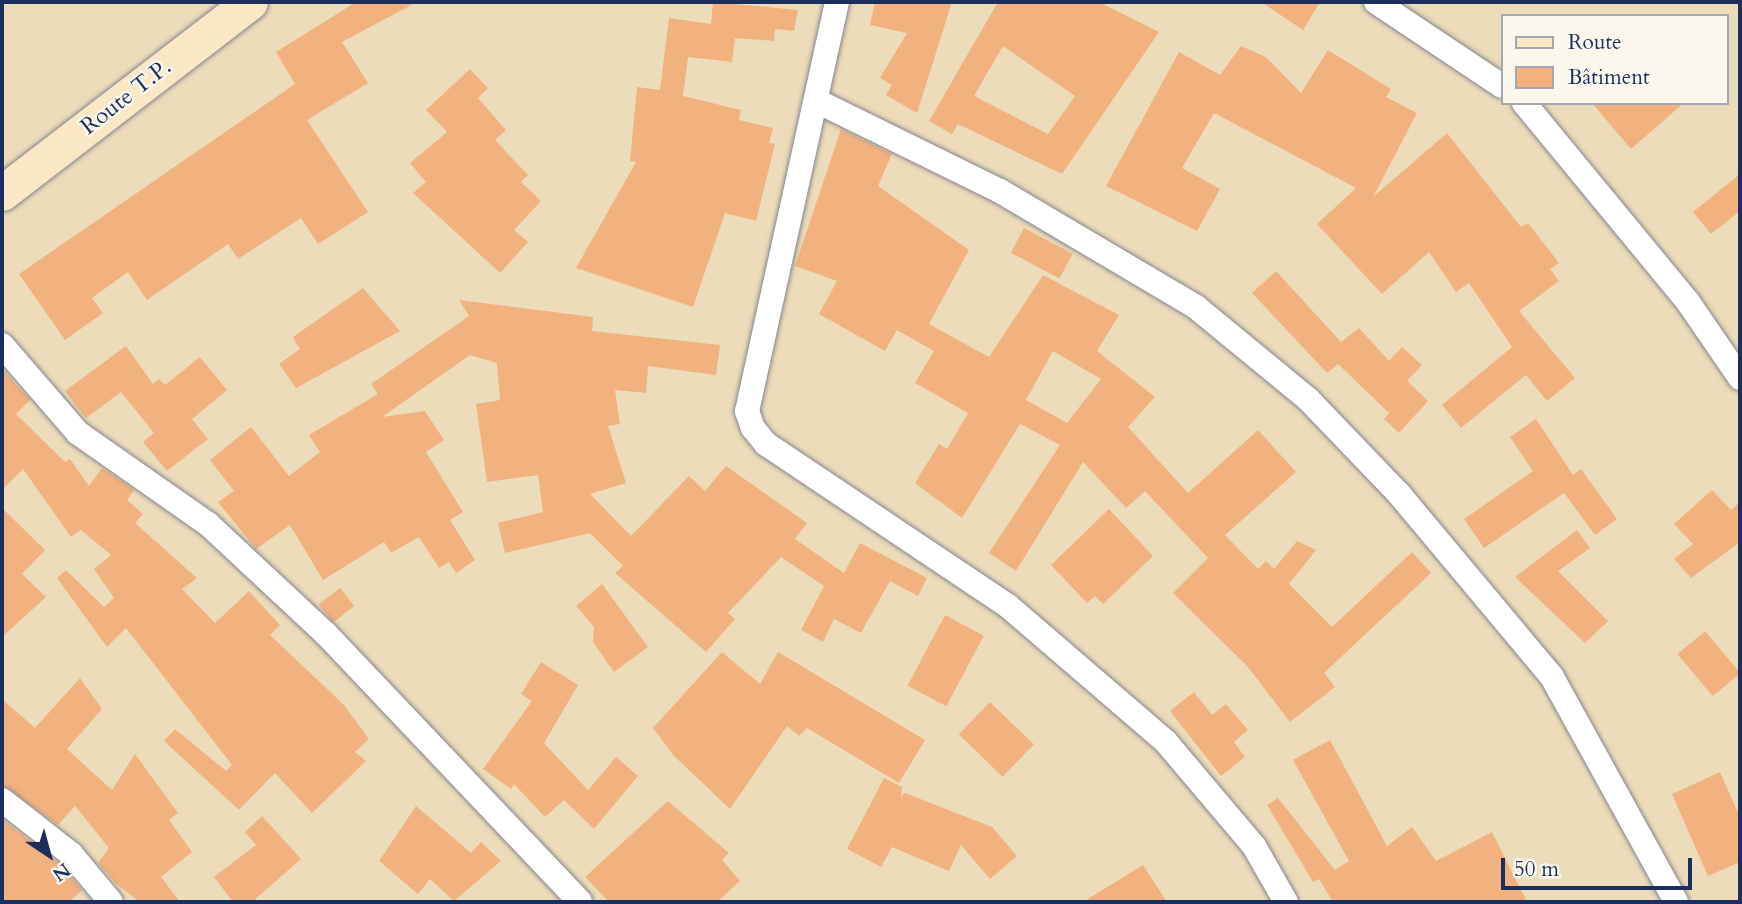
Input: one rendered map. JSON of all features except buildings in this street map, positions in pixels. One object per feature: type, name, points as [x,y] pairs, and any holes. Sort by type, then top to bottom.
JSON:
[{"type":"street","name":"Route T.P.","points":[[2,193],[250,2]]},
{"type":"street","points":[[837,2],[819,102],[747,411],[752,428],[766,444],[1008,606],[1166,742],[1254,846],[1286,902]]},
{"type":"street","points":[[1376,2],[1500,85]]},
{"type":"street","points":[[819,102],[1000,191],[1196,307],[1308,398],[1399,494],[1552,677],[1676,902]]},
{"type":"street","points":[[1526,105],[1688,302],[1740,378]]},
{"type":"street","points":[[2,345],[78,433],[208,524],[326,634],[580,902]]},
{"type":"street","points":[[2,800],[71,854],[111,902]]}]
